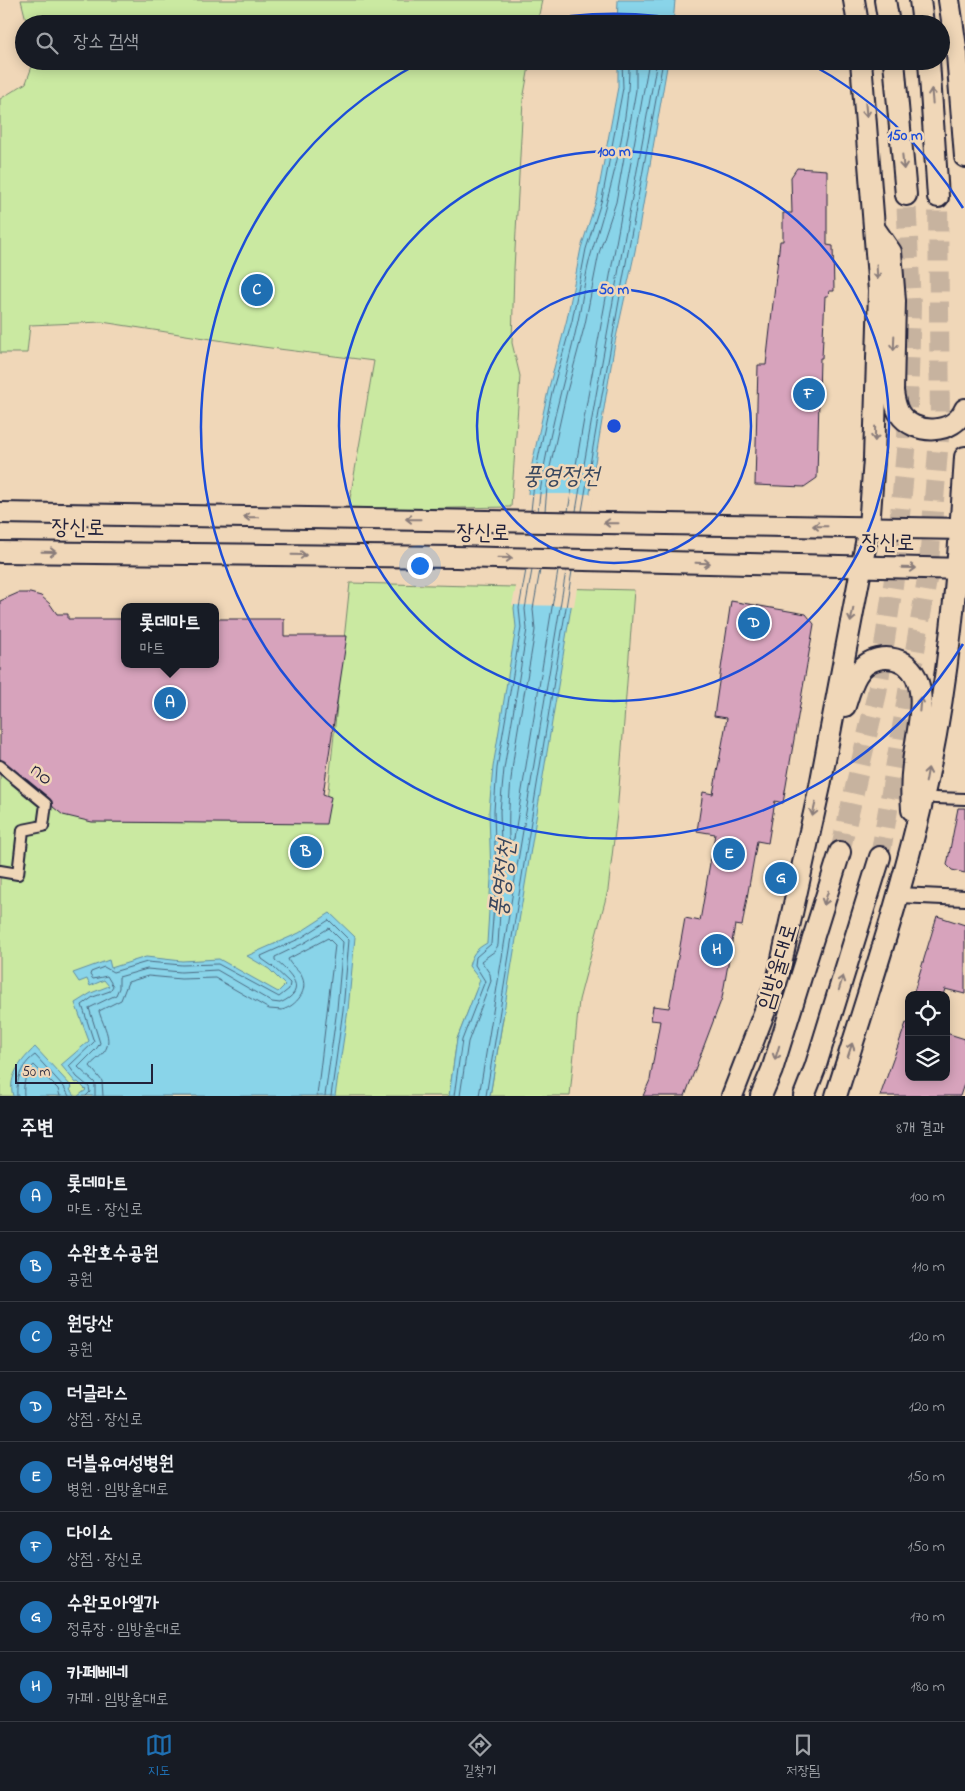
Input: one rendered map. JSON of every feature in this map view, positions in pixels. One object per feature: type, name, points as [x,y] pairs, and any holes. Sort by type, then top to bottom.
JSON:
[{"type":"main road","points":[[854,0],[856,15]]},
{"type":"main road","points":[[885,0],[888,15]]},
{"type":"main road","points":[[920,0],[922,15]]},
{"type":"main road","points":[[949,0],[957,54],[965,156]]},
{"type":"main road","points":[[732,1096],[778,977],[820,786],[869,527],[874,459],[879,290],[863,70]]},
{"type":"main road","points":[[895,70],[906,195]]},
{"type":"main road","points":[[930,70],[938,197]]},
{"type":"main road","points":[[875,230],[892,252],[896,302],[894,403],[900,414],[909,423],[920,428],[932,430],[945,428],[955,421],[965,409]]},
{"type":"main road","points":[[836,1096],[898,895],[924,798],[961,569],[965,457]]},
{"type":"main road","name":"장신로","points":[[0,514],[963,529]]},
{"type":"main road","name":"장신로","points":[[0,552],[456,557],[961,569]]},
{"type":"main road","points":[[820,786],[854,680],[860,670],[868,663],[879,658],[891,658],[902,662],[911,668],[918,678],[920,689],[912,765],[912,839]]},
{"type":"main road","name":"임방울대로","points":[[761,1096],[772,1070],[840,852]]},
{"type":"main road","points":[[804,1096],[815,1068],[880,857]]},
{"type":"street","name":"no","points":[[0,766],[46,804],[43,826],[23,830],[18,874],[0,872]]},
{"type":"street","points":[[935,798],[965,799]]},
{"type":"street","points":[[898,895],[965,898]]},
{"type":"green space","points":[[21,0],[542,0],[539,15],[25,15]]},
{"type":"green space","points":[[31,70],[528,70],[523,100],[514,269],[512,343],[520,376],[511,507],[348,510],[374,361],[263,347],[102,322],[30,325],[27,353],[0,353],[0,99],[26,83]]},
{"type":"green space","points":[[350,583],[634,590],[617,814],[608,890],[579,1000],[570,1096],[490,1096],[504,1012],[476,991],[457,1039],[449,1096],[0,1096],[0,757],[326,810]]},
{"type":"water","points":[[618,0],[675,0],[674,15],[617,15]]},
{"type":"water","name":"풍영정천","points":[[618,70],[666,70],[635,251],[615,342],[490,1096],[449,1096],[457,1039],[480,980],[469,966],[475,952],[487,943],[491,879],[489,811],[493,767],[516,627],[514,608],[520,578],[530,473],[548,391],[567,319],[581,248],[597,198],[618,87]]},
{"type":"water","points":[[330,913],[355,937],[348,1010],[335,1096],[78,1096],[86,1090],[78,1082],[76,1083],[61,1065],[89,1041],[75,1003],[91,993],[109,986],[104,980],[90,986],[87,979],[79,982],[73,973],[109,960],[111,968],[146,957],[182,961],[219,959],[278,992],[285,985],[269,969],[247,956],[299,933]]},
{"type":"water","points":[[35,1047],[72,1087],[70,1090],[75,1096],[13,1096],[12,1082],[14,1075],[25,1057]]},
{"type":"pier","points":[[525,494],[593,494],[574,606],[512,605],[518,578]]},
{"type":"building","points":[[797,168],[827,170],[827,245],[833,246],[834,291],[829,291],[828,296],[825,296],[822,358],[820,358],[817,478],[804,487],[755,485],[758,365],[766,365],[780,241],[783,241],[783,213],[792,213],[791,177]]},
{"type":"building","points":[[18,593],[30,593],[41,596],[57,614],[68,614],[68,619],[121,619],[121,668],[219,668],[219,619],[284,619],[284,636],[347,636],[323,794],[331,797],[326,824],[92,822],[63,815],[53,807],[50,799],[0,759],[0,601]]},
{"type":"building","points":[[731,601],[806,614],[814,624],[783,803],[775,801],[768,843],[757,841],[742,926],[735,925],[722,998],[685,1096],[643,1096],[650,1080],[660,1021],[651,1020],[653,1006],[669,1008],[685,918],[700,921],[715,834],[697,831],[703,792],[713,794],[727,718],[714,716]]},
{"type":"building","points":[[958,808],[965,808],[965,873],[952,870],[947,865]]},
{"type":"building","points":[[937,916],[965,925],[965,994],[945,989],[944,991],[914,991]]},
{"type":"building","points":[[905,1026],[905,1081],[950,1081],[950,1034],[965,1039],[965,1081],[960,1096],[880,1096]]},
{"type":"tunnel","points":[[840,852],[877,693],[894,579],[907,440],[911,306],[906,195]]},
{"type":"tunnel","points":[[880,857],[928,574],[940,426],[938,197]]},
{"type":"place","name":"원당산","points":[[257,290]]},
{"type":"place","name":"다이소","points":[[809,394]]},
{"type":"place","name":"더글라스","points":[[754,623]]},
{"type":"place","name":"롯데마트","points":[[170,703]]},
{"type":"place","name":"수완호수공원","points":[[306,852]]},
{"type":"place","name":"더블유여성병원","points":[[729,854]]},
{"type":"place","name":"수완모아엘가","points":[[781,878]]},
{"type":"place","name":"카페베네","points":[[717,950]]}]
